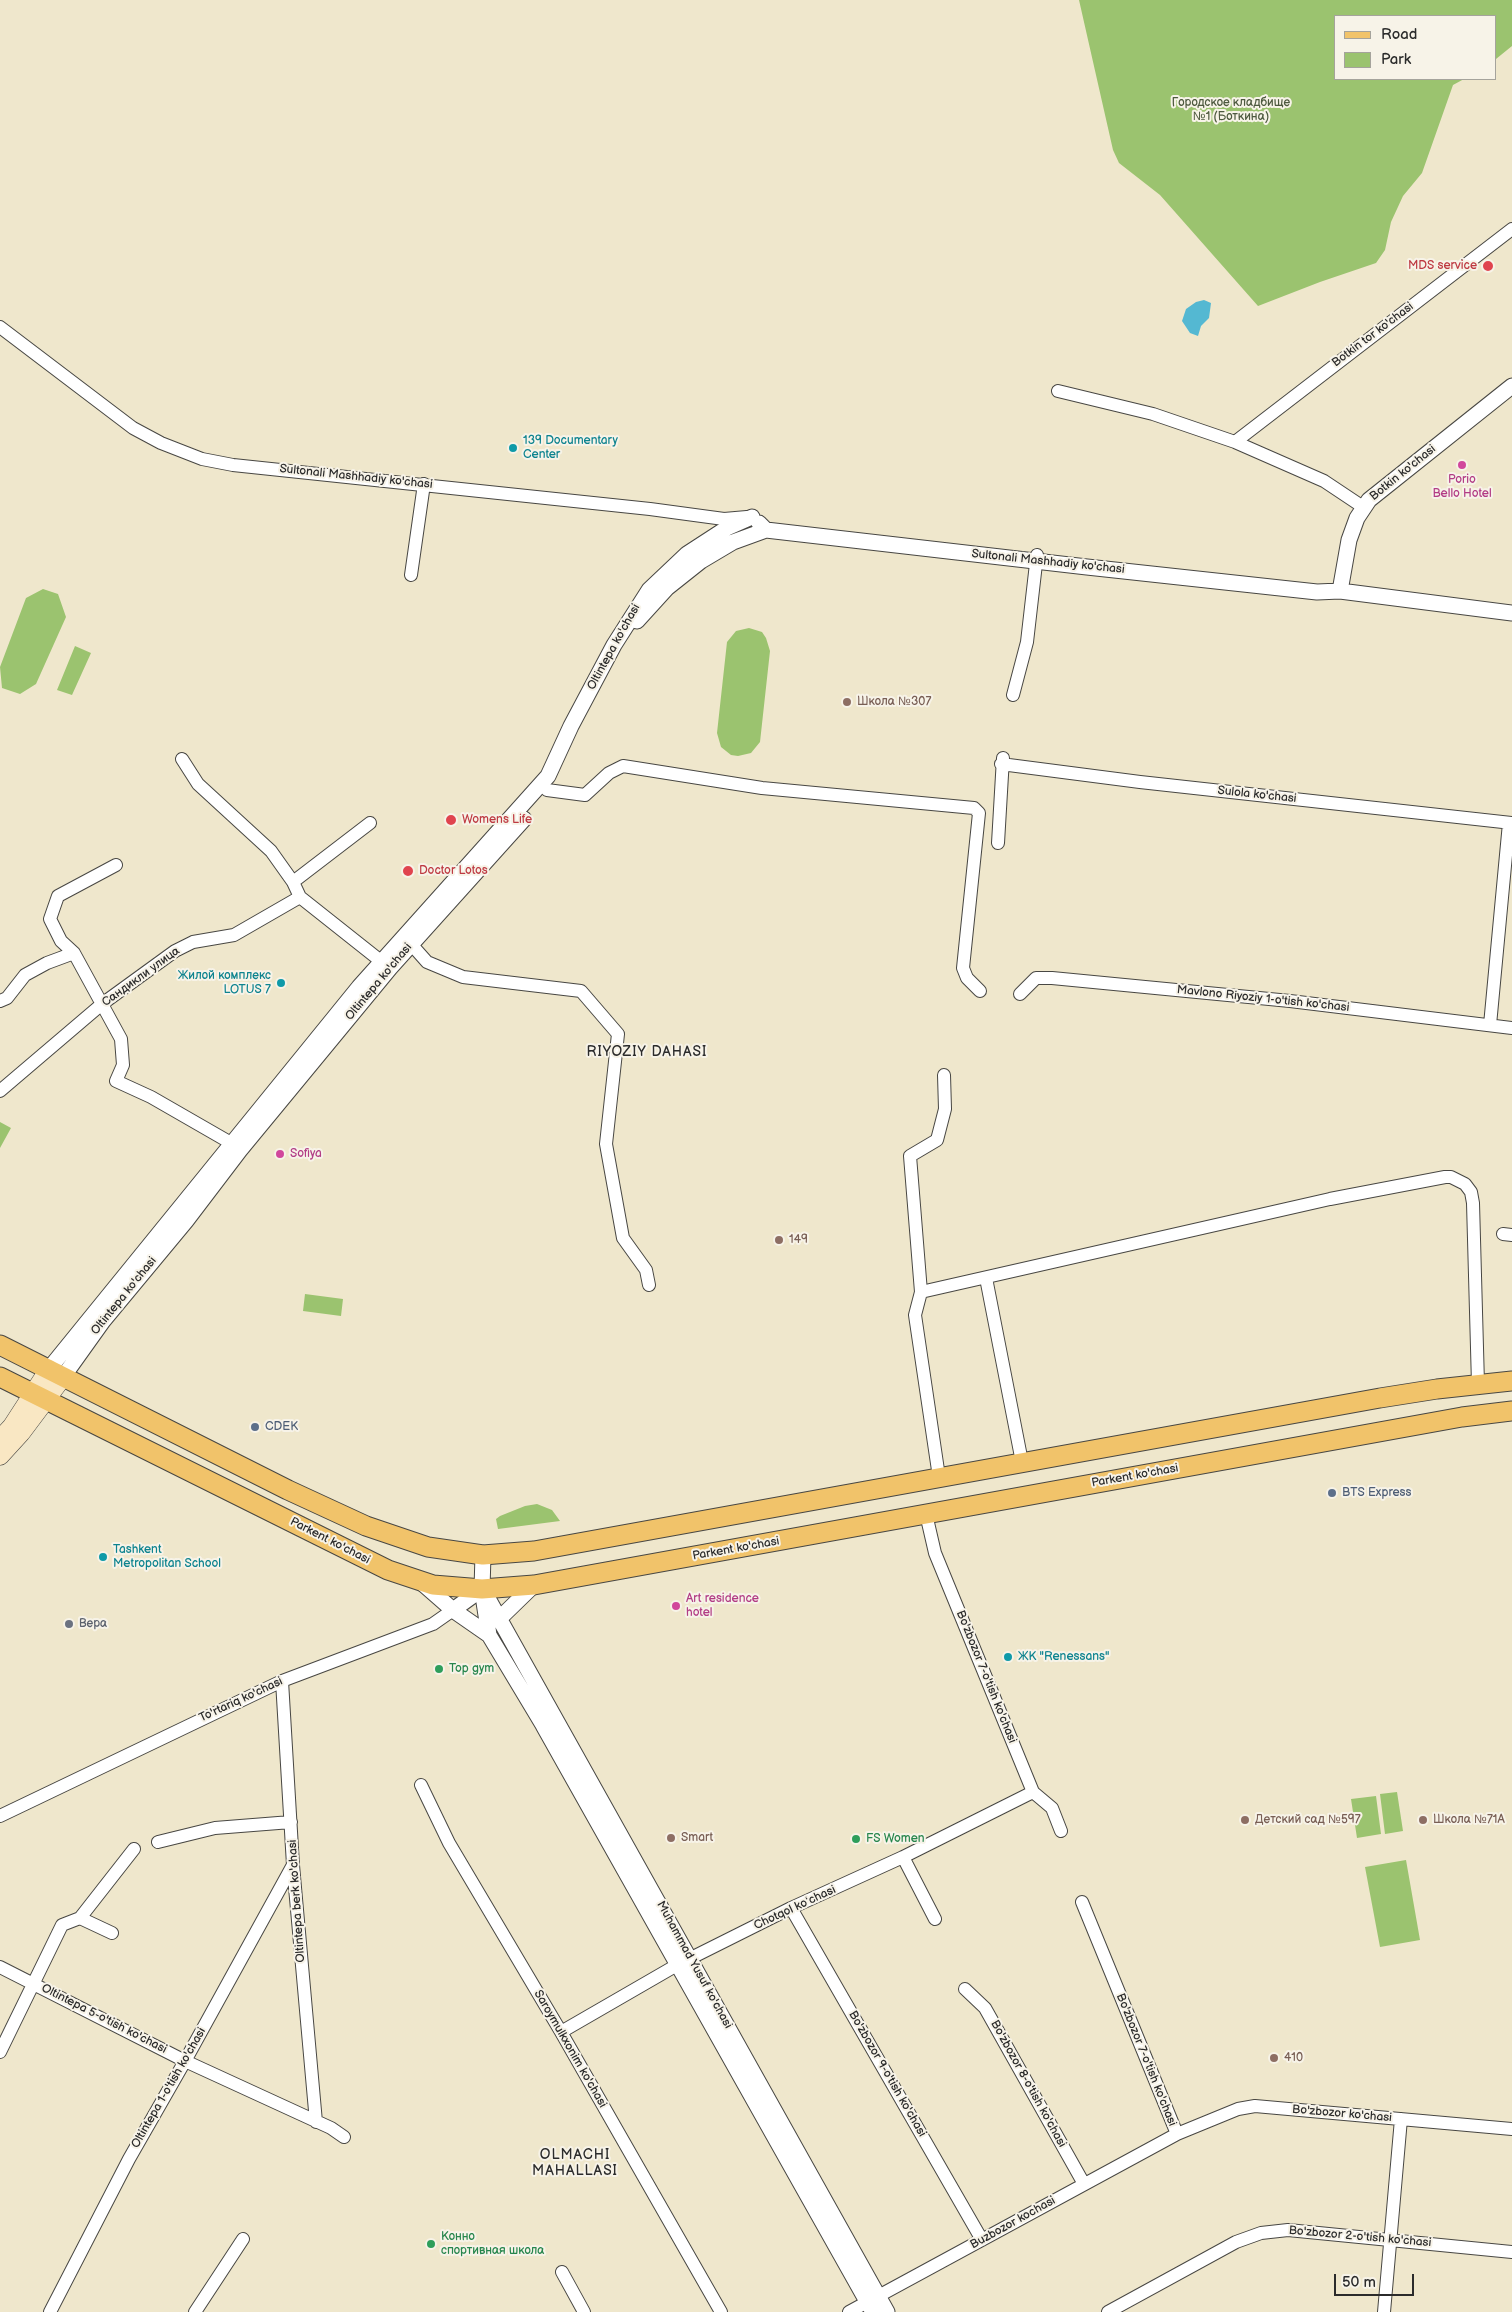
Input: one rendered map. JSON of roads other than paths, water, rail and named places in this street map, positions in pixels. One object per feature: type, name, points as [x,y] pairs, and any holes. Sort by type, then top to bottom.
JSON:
[{"type":"main road","points":[[0,1345],[288,1490],[366,1526],[428,1547],[483,1555],[534,1551],[1318,1408],[1478,1384],[1512,1382]]},
{"type":"main road","name":"Oltintepa ko'chasi","points":[[0,1456],[56,1373]]},
{"type":"main road","name":"Parkent ko'chasi","points":[[0,1377],[388,1570],[421,1582],[482,1589],[534,1585],[1462,1417],[1512,1411]]},
{"type":"main road","name":"Oltintepa ko'chasi","points":[[0,1438],[39,1398]]},
{"type":"street","name":"Botkin tor ko'chasi","points":[[1235,442],[1512,229]]},
{"type":"street","name":"Sultonali Mashhadiy ko'chasi","points":[[0,327],[16,337],[119,419],[148,436],[193,457],[233,465],[424,484],[724,519],[752,517],[749,525],[765,523],[1317,592],[1340,591],[1512,613]]},
{"type":"street","name":"Botkin ko'chasi","points":[[1340,591],[1349,540],[1363,508],[1376,494],[1512,386]]},
{"type":"street","points":[[1058,390],[1153,414],[1235,442],[1324,482],[1363,508]]},
{"type":"street","points":[[411,575],[424,484]]},
{"type":"street","points":[[752,517],[766,530]]},
{"type":"street","name":"Oltintepa ko'chasi","points":[[236,1146],[407,940],[547,783],[626,623],[649,590],[687,554],[727,528],[752,517]]},
{"type":"street","name":"Sultonali Mashhadiy ko'chasi","points":[[766,530],[1037,558]]},
{"type":"street","name":"Oltintepa ko'chasi","points":[[571,733],[617,653],[640,617],[653,602],[677,579],[716,551],[742,537],[766,530]]},
{"type":"street","points":[[1013,695],[1027,642],[1037,558]]},
{"type":"street","points":[[182,759],[198,784],[271,850],[293,882],[300,897],[382,962]]},
{"type":"street","name":"Sulola ko'chasi","points":[[998,843],[1002,761],[1140,782],[1510,823]]},
{"type":"street","points":[[547,783],[585,795],[609,773],[623,766],[762,788],[977,809],[963,968],[966,978],[980,991]]},
{"type":"street","points":[[293,882],[370,823]]},
{"type":"street","points":[[1490,1025],[1510,823]]},
{"type":"street","points":[[116,865],[58,896],[52,908],[50,918],[62,941],[74,953],[121,1039],[123,1066],[116,1081],[151,1097],[236,1146]]},
{"type":"street","name":"Сандикли улица","points":[[0,1091],[102,1004],[175,951],[193,942],[234,935],[300,897]]},
{"type":"street","points":[[407,940],[427,962],[463,977],[581,991],[618,1034],[606,1144],[623,1238],[646,1270],[649,1285]]},
{"type":"street","name":"Oltintepa ko'chasi","points":[[56,1373],[382,962],[407,940]]},
{"type":"street","points":[[0,1001],[7,998],[25,975],[47,963],[74,953]]},
{"type":"street","name":"Mavlono Riyoziy 1-o'tish ko'chasi","points":[[1020,994],[1036,978],[1052,978],[1290,1001],[1512,1028]]},
{"type":"street","points":[[939,1477],[915,1315],[921,1292],[910,1156],[937,1140],[945,1109],[944,1076]]},
{"type":"street","points":[[921,1292],[1330,1199],[1451,1177],[1460,1181],[1468,1188],[1473,1204],[1478,1384]]},
{"type":"street","points":[[986,1278],[1022,1462]]},
{"type":"street","name":"Bo'zbozor 7-o'tish ko'chasi","points":[[926,1514],[935,1553],[1033,1792],[1052,1808],[1061,1831]]},
{"type":"street","name":"Muhammad Yusuf ko'chasi","points":[[483,1555],[482,1589],[489,1635],[684,1962]]},
{"type":"street","name":"Muhammad Yusuf ko'chasi","points":[[421,1582],[453,1610],[489,1635]]},
{"type":"street","points":[[500,1618],[534,1585]]},
{"type":"street","name":"Muhammad Yusuf ko'chasi","points":[[482,1589],[500,1618],[684,1962],[872,2304],[887,2312]]},
{"type":"street","name":"To'rtariq ko'chasi","points":[[0,1816],[282,1681],[433,1624],[482,1589]]},
{"type":"street","name":"Oltintepa berk ko'chasi","points":[[282,1681],[292,1822],[293,1865],[316,2122]]},
{"type":"street","name":"Saroymulkxonim ko'chasi","points":[[421,1786],[449,1843],[561,2032],[721,2312]]},
{"type":"street","name":"Chotqol koʻchasi","points":[[561,2032],[684,1962],[791,1908],[903,1857],[1033,1792]]},
{"type":"street","points":[[158,1842],[215,1828],[292,1822]]},
{"type":"street","points":[[0,2052],[62,1925],[80,1918],[134,1848]]},
{"type":"street","points":[[903,1857],[936,1918]]},
{"type":"street","name":"Oltintepa 1-o'tish ko'chasi","points":[[50,2312],[116,2183],[293,1865]]},
{"type":"street","name":"Bo'zbozor 7-o'tish ko'chasi","points":[[1082,1902],[1177,2134]]},
{"type":"street","name":"Bo'zbozor 9-o'tish ko'chasi","points":[[791,1908],[982,2240]]},
{"type":"street","points":[[80,1918],[112,1933]]},
{"type":"street","name":"Oltintepa 5-o'tish ko'chasi","points":[[0,1966],[185,2061],[344,2137]]},
{"type":"street","name":"Bo'zbozor 8-o'tish ko'chasi","points":[[965,1989],[985,2008],[1084,2184]]},
{"type":"street","name":"Bo'zbozor ko'chasi","points":[[1177,2134],[1238,2108],[1255,2106],[1512,2129]]},
{"type":"street","points":[[1384,2312],[1401,2119]]},
{"type":"street","name":"Buzbozor kochasi","points":[[849,2312],[872,2304],[982,2240],[1177,2134]]},
{"type":"street","name":"Bo'zbozor 2-o'tish ko'chasi","points":[[1108,2312],[1236,2242],[1261,2233],[1288,2230],[1512,2252]]},
{"type":"street","points":[[195,2312],[243,2238]]},
{"type":"street","points":[[562,2272],[584,2312]]},
{"type":"water","points":[[1204,300],[1211,303],[1209,318],[1201,326],[1198,336],[1190,333],[1182,321],[1186,309],[1196,302]]},
{"type":"place","name":"MDS service","points":[[1488,266]]},
{"type":"place","name":"139 Documentary Center","points":[[513,448]]},
{"type":"place","name":"Porio Bello Hotel","points":[[1462,465]]},
{"type":"place","name":"Школа №307","points":[[847,702]]},
{"type":"place","name":"Womens Life","points":[[451,820]]},
{"type":"place","name":"Doctor Lotos","points":[[408,871]]},
{"type":"place","name":"Жилой комплекс LOTUS 7","points":[[281,983]]},
{"type":"place","name":"Sofiya","points":[[280,1154]]},
{"type":"place","name":"149","points":[[779,1240]]},
{"type":"place","name":"CDEK","points":[[255,1427]]},
{"type":"place","name":"BTS Express","points":[[1332,1493]]},
{"type":"place","name":"Tashkent Metropolitan School","points":[[103,1557]]},
{"type":"place","name":"Art residence hotel","points":[[676,1606]]},
{"type":"place","name":"Вера","points":[[69,1624]]},
{"type":"place","name":"ЖК \"Renessans\"","points":[[1008,1657]]},
{"type":"place","name":"Top gym","points":[[439,1669]]},
{"type":"place","name":"Детский сад №597","points":[[1245,1820]]},
{"type":"place","name":"Школа №71А","points":[[1423,1820]]},
{"type":"place","name":"Smart","points":[[671,1838]]},
{"type":"place","name":"FS Women","points":[[856,1839]]},
{"type":"place","name":"410","points":[[1274,2058]]},
{"type":"place","name":"Конно спортивная школа","points":[[431,2244]]},
{"type":"district","name":"RIYOZIY DAHASI","points":[[647,1052]]},
{"type":"district","name":"OLMACHI MAHALLASI","points":[[575,2164]]},
{"type":"park label","name":"Городское кладбище №1 (Боткина)","points":[[1231,110]]}]
